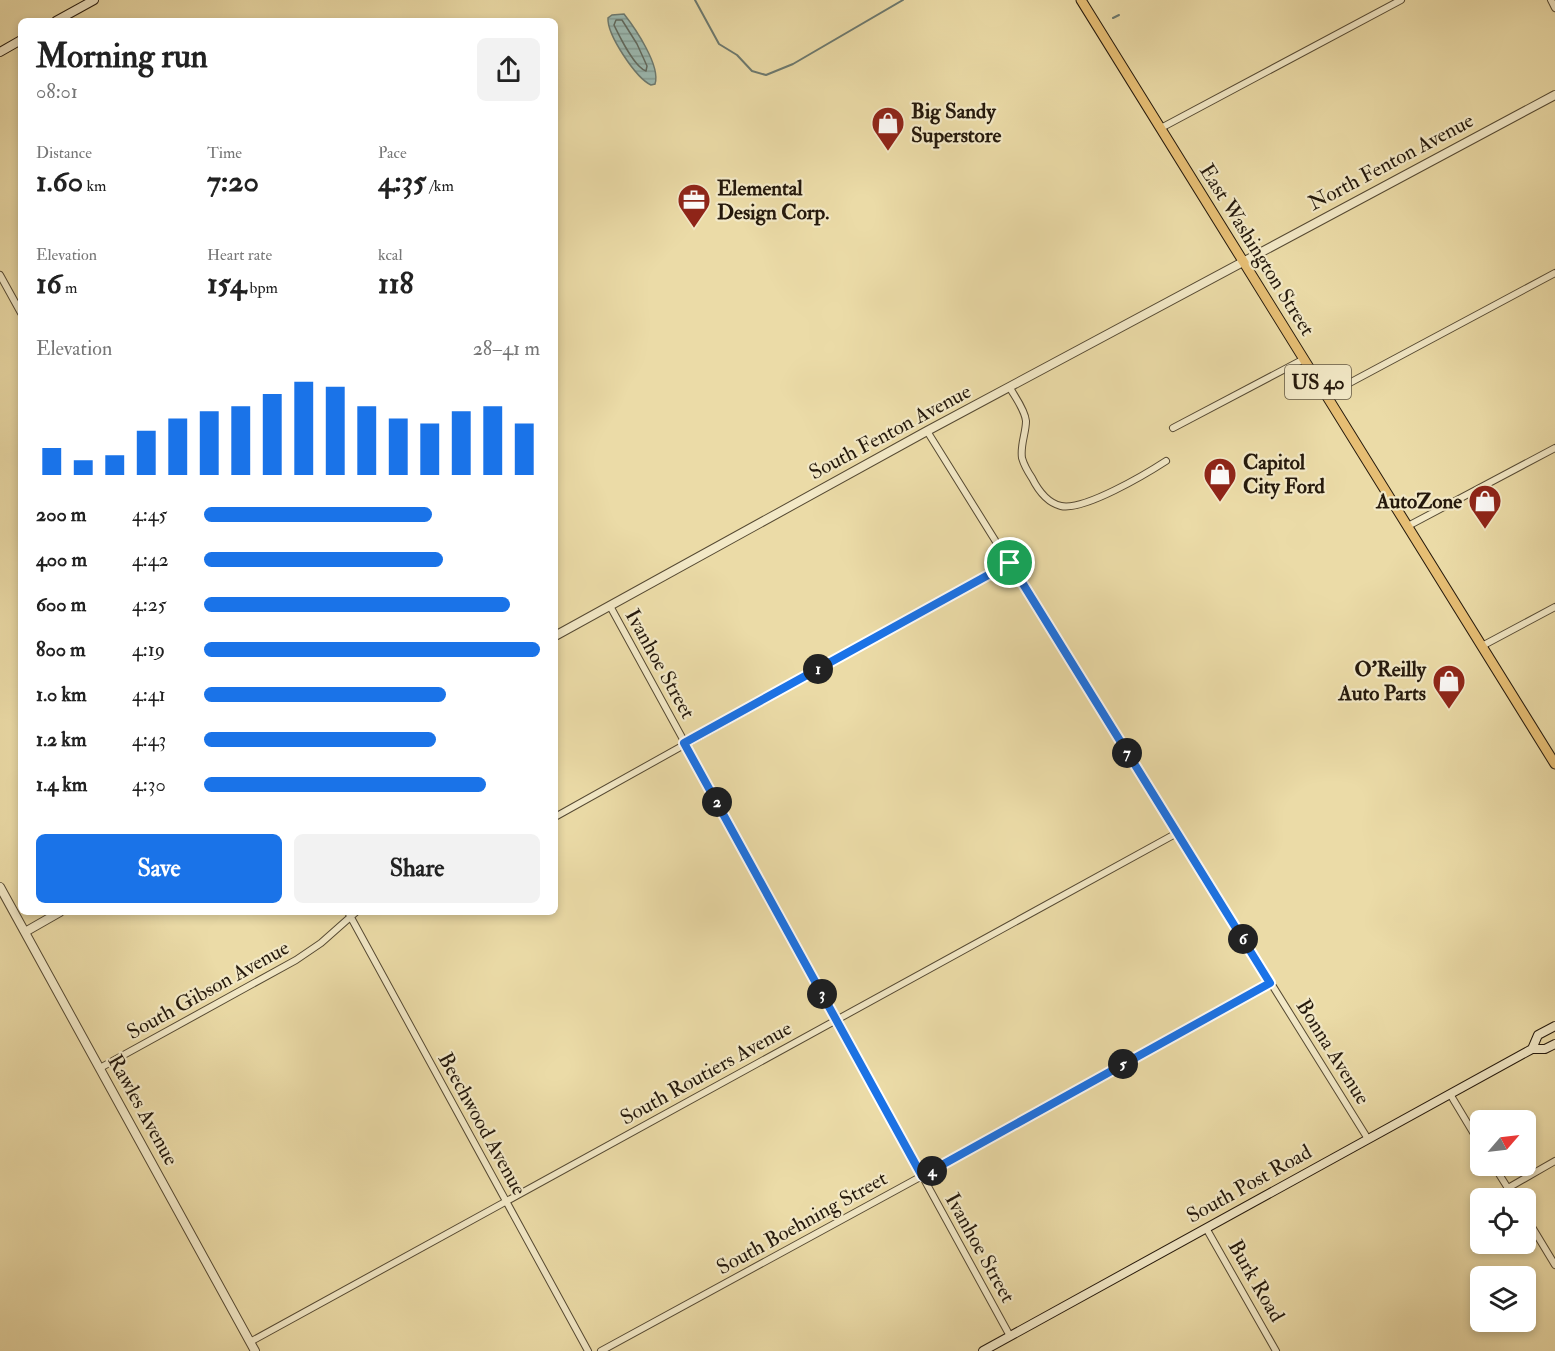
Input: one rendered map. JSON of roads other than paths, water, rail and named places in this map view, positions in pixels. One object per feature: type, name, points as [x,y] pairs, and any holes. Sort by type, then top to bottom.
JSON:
[{"type":"main road","points":[[61,18],[94,0]]},
{"type":"main road","name":"East Washington Street","points":[[1081,0],[1555,764]]},
{"type":"main road","points":[[0,52],[18,42]]},
{"type":"main road","name":"South Post Road","points":[[1532,1049],[1538,1035],[1555,1026]]},
{"type":"main road","name":"South Post Road","points":[[983,1351],[1532,1049],[1545,1050],[1555,1044]]},
{"type":"street","points":[[1161,128],[1401,0]]},
{"type":"street","points":[[1551,0],[1555,8]]},
{"type":"street","name":"North Fenton Avenue","points":[[1243,261],[1555,95]]},
{"type":"street","name":"South Fenton Avenue","points":[[558,634],[927,431],[1243,261]]},
{"type":"street","points":[[1327,396],[1555,273]]},
{"type":"street","points":[[0,275],[18,308]]},
{"type":"street","points":[[1173,428],[1304,359]]},
{"type":"street","points":[[1010,388],[1026,419],[1021,453],[1023,461],[1036,486],[1044,496],[1056,504],[1064,507],[1100,497],[1166,461]]},
{"type":"street","name":"Bonna Avenue","points":[[927,431],[1368,1139]]},
{"type":"street","points":[[1408,526],[1555,448]]},
{"type":"street","points":[[558,815],[1010,563]]},
{"type":"street","name":"Ivanhoe Street","points":[[610,606],[1010,1336]]},
{"type":"street","points":[[1482,646],[1555,607]]},
{"type":"street","name":"South Routiers Avenue","points":[[250,1342],[1177,833]]},
{"type":"street","name":"Rawles Avenue","points":[[0,887],[255,1351]]},
{"type":"street","points":[[25,932],[55,915]]},
{"type":"street","name":"South Gibson Avenue","points":[[100,1068],[296,960],[321,943],[351,915]]},
{"type":"street","name":"Beechwood Avenue","points":[[353,915],[588,1351]]},
{"type":"street","name":"South Boehning Street","points":[[601,1351],[1270,983]]},
{"type":"street","points":[[1450,1094],[1470,1127]]},
{"type":"street","points":[[1500,1176],[1508,1188],[1555,1161]]},
{"type":"street","name":"Burk Road","points":[[1206,1228],[1276,1351]]},
{"type":"street","points":[[1536,1234],[1555,1265]]},
{"type":"water","points":[[624,14],[651,58],[656,76],[655,84],[651,85],[638,74],[612,35],[608,18],[612,15]]},
{"type":"waterway","points":[[695,0],[719,44],[737,55],[752,71],[766,75],[793,64],[903,0]]},
{"type":"waterway","points":[[1113,18],[1119,15]]},
{"type":"place","name":"Big Sandy Superstore","points":[[888,152]]},
{"type":"place","name":"Elemental Design Corp.","points":[[694,229]]},
{"type":"place","name":"Capitol City Ford","points":[[1220,503]]},
{"type":"place","name":"AutoZone","points":[[1485,530]]},
{"type":"place","name":"O'Reilly Auto Parts","points":[[1449,710]]}]
